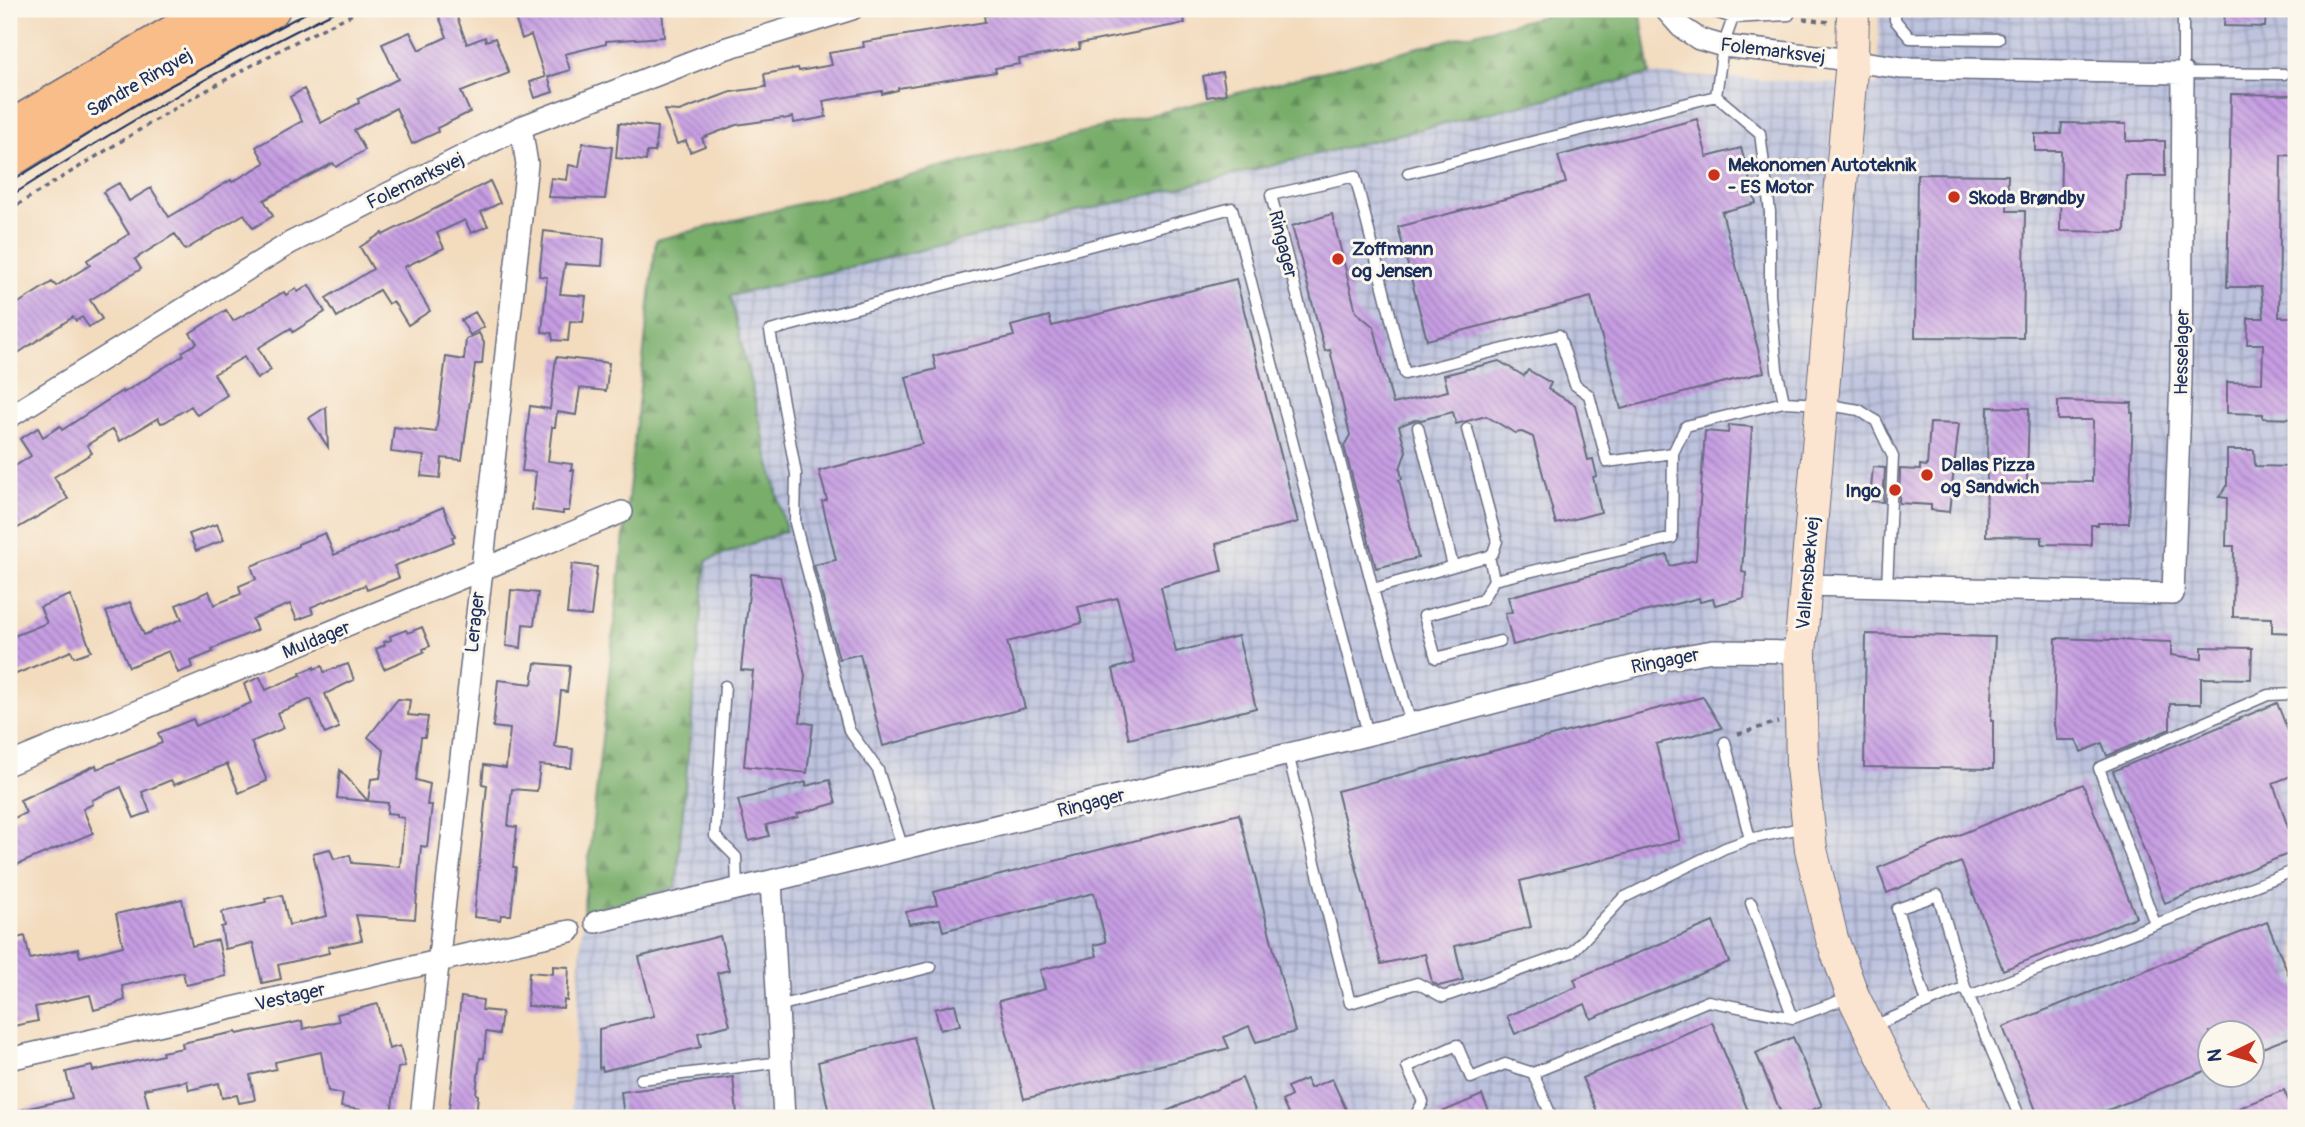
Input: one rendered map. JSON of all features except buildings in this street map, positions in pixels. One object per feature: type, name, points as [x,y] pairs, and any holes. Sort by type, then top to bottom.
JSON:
[{"type":"main road","name":"Søndre Ringvej","points":[[9,129],[214,9]]},
{"type":"main road","name":"Søndre Ringvej","points":[[9,160],[133,86],[272,9]]},
{"type":"street","name":"Folemarksvej","points":[[9,417],[289,243],[521,127],[727,48],[852,9]]},
{"type":"street","name":"Folemarksvej","points":[[1665,9],[1681,27],[1699,39],[1723,46],[1852,60]]},
{"type":"street","name":"Vallensbækvej","points":[[1853,17],[1852,60],[1800,652],[1802,772],[1811,849],[1832,939],[1853,996],[1913,1118]]},
{"type":"street","points":[[1852,60],[1902,68],[2183,72]]},
{"type":"street","name":"Hesselager","points":[[1805,585],[2174,594],[2180,378],[2183,72]]},
{"type":"street","name":"Lerager","points":[[421,1118],[527,164],[521,127]]},
{"type":"street","name":"Muldager","points":[[9,764],[622,512]]},
{"type":"street","name":"Ringager","points":[[596,922],[903,849],[1654,661],[1713,651],[1800,652]]},
{"type":"street","points":[[771,881],[784,1118]]},
{"type":"street","name":"Vestager","points":[[9,1059],[570,931]]},
{"type":"lane","points":[[1706,9],[1733,18],[1789,15]]},
{"type":"lane","points":[[1895,9],[1895,20],[1910,38],[1999,39]]},
{"type":"lane","points":[[2183,9],[2183,72],[2284,74]]},
{"type":"lane","points":[[1716,96],[1723,46],[1733,18]]},
{"type":"lane","points":[[1408,173],[1716,96]]},
{"type":"lane","points":[[1716,96],[1760,133],[1770,212],[1770,294],[1774,344],[1784,402]]},
{"type":"lane","name":"Ringager","points":[[1411,723],[1373,589],[1272,195],[1355,176],[1405,374],[1559,335],[1575,385],[1589,395],[1607,462],[1673,453]]},
{"type":"lane","points":[[903,849],[878,770],[849,730],[801,549],[795,523],[796,474],[770,331],[1231,208],[1368,734]]},
{"type":"lane","points":[[1494,580],[1672,538],[1673,453],[1686,426],[1784,402],[1823,404],[1859,410],[1876,421],[1893,457],[1887,587]]},
{"type":"lane","points":[[1418,427],[1453,566]]},
{"type":"lane","points":[[1373,589],[1493,553],[1497,541],[1467,429]]},
{"type":"lane","points":[[1489,556],[1494,580],[1482,600],[1424,617],[1436,658],[1500,641]]},
{"type":"lane","points":[[725,686],[715,836],[736,857],[737,888]]},
{"type":"lane","points":[[2155,924],[2099,768],[2268,695],[2294,694],[2296,701]]},
{"type":"lane","points":[[1725,742],[1750,839]]},
{"type":"lane","points":[[1288,754],[1350,1003],[1417,983],[1443,997],[1572,952],[1623,898],[1725,848],[1750,839],[1808,827]]},
{"type":"lane","points":[[1868,1028],[1927,1003],[1967,992],[2296,870]]},
{"type":"lane","points":[[1927,1003],[1897,909],[1938,895],[1967,992],[2020,1118]]},
{"type":"lane","points":[[1751,903],[1793,1018]]},
{"type":"lane","points":[[778,1006],[931,967]]},
{"type":"lane","points":[[1415,1118],[1423,1102],[1407,1067],[1457,1045],[1471,1078],[1505,1064],[1533,1073],[1708,1001],[1793,1018],[1853,996]]},
{"type":"lane","points":[[642,1079],[781,1062]]},
{"type":"lane","points":[[1533,1073],[1552,1118]]},
{"type":"path","points":[[9,210],[180,105],[289,45],[363,9]]},
{"type":"path","points":[[1789,15],[1810,21],[1853,17]]},
{"type":"path","points":[[1725,742],[1737,734],[1800,716]]},
{"type":"shaded area","points":[[1879,9],[2296,9],[2296,1118],[571,1118],[583,913],[676,887],[706,560],[786,531],[730,296],[1650,74],[1878,86]]},
{"type":"green space","points":[[1570,9],[1640,9],[1650,74],[730,296],[786,531],[706,561],[676,887],[583,913],[656,240]]},
{"type":"tram line","points":[[9,183],[140,102],[313,9]]},
{"type":"tram line","points":[[9,197],[172,98],[340,9]]},
{"type":"place","name":"Mekonomen Autoteknik - ES Motor","points":[[1714,175]]},
{"type":"place","name":"Skoda Brøndby","points":[[1954,197]]},
{"type":"place","name":"Zoffmann og Jensen","points":[[1338,259]]},
{"type":"place","name":"Dallas Pizza og Sandwich","points":[[1927,475]]},
{"type":"place","name":"Ingo","points":[[1895,490]]}]
